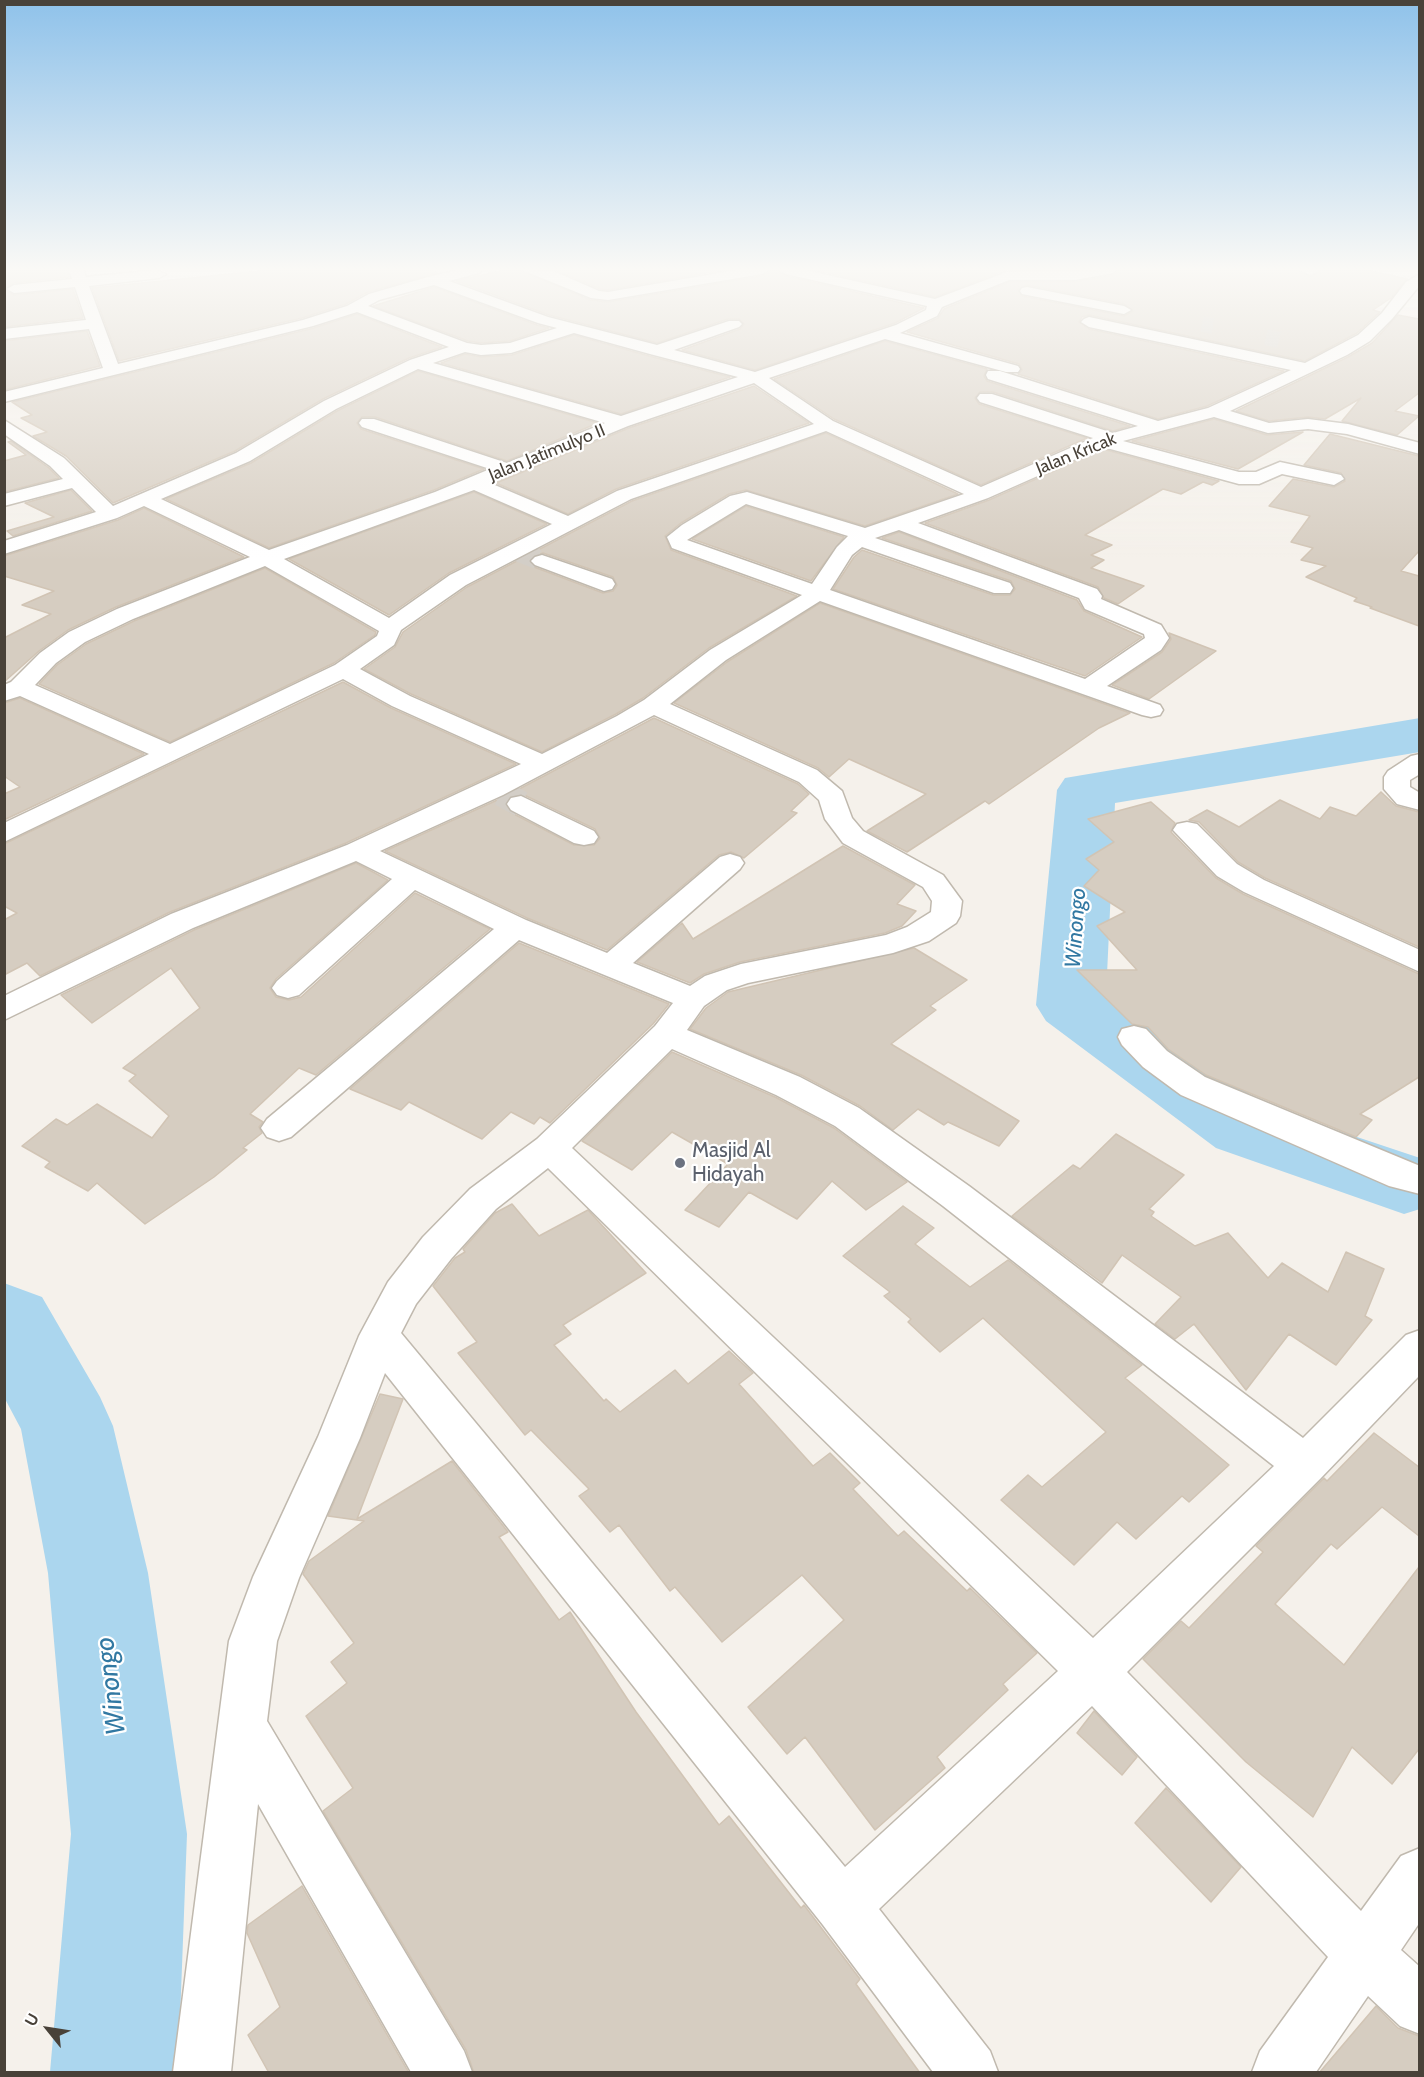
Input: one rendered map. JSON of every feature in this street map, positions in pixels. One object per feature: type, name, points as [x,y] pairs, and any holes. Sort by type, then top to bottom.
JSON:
[{"type":"street","points":[[110,367],[112,371]]},
{"type":"street","points":[[4,397],[129,367]]},
{"type":"street","points":[[4,548],[110,514],[243,457],[310,416],[408,367]]},
{"type":"street","points":[[430,367],[622,422]]},
{"type":"street","points":[[717,367],[756,377],[789,397],[827,425],[936,477],[981,494]]},
{"type":"street","name":"Jalan Jatimulyo II","points":[[12,691],[48,658],[77,637],[125,614],[267,558],[347,531],[474,483],[622,422],[788,367]]},
{"type":"street","points":[[1004,367],[1012,369],[994,375],[1159,427]]},
{"type":"street","points":[[1301,367],[1306,368]]},
{"type":"street","name":"Jalan Kricak","points":[[861,537],[896,522],[981,494],[1106,440],[1214,412],[1306,368]]},
{"type":"street","points":[[986,398],[1106,440],[1229,476],[1259,478],[1280,468],[1334,479]]},
{"type":"street","points":[[1214,412],[1268,428],[1316,425],[1348,429],[1419,449]]},
{"type":"street","points":[[368,423],[508,469]]},
{"type":"street","points":[[4,425],[57,462],[110,514]]},
{"type":"street","points":[[4,834],[342,670],[386,640],[390,628],[458,580],[567,523],[624,495],[827,425]]},
{"type":"street","points":[[1400,443],[1419,428]]},
{"type":"street","points":[[4,500],[76,481]]},
{"type":"street","points":[[474,483],[567,523]]},
{"type":"street","points":[[1002,588],[747,498],[737,500],[677,537],[679,544],[1151,710]]},
{"type":"street","points":[[144,499],[235,540],[390,628]]},
{"type":"street","points":[[896,522],[1089,594],[1091,596],[1089,600],[1093,604],[1153,630],[1157,639],[1153,645],[1089,687]]},
{"type":"street","points":[[4,1009],[182,921],[505,795],[542,764],[652,705],[718,655],[806,603],[819,592],[844,551],[861,537]]},
{"type":"street","points":[[542,561],[604,584]]},
{"type":"street","points":[[342,670],[401,701],[542,764]]},
{"type":"street","points":[[12,691],[169,753]]},
{"type":"street","points":[[202,2073],[241,1725],[254,1641],[276,1577],[339,1438],[379,1336],[402,1293],[437,1248],[483,1200],[550,1148],[667,1034],[693,999],[716,983],[741,974],[861,951],[918,934],[945,916],[947,901],[933,881],[853,837],[838,819],[832,797],[808,776],[652,705]]},
{"type":"street","points":[[1419,762],[1397,777],[1397,789],[1407,798],[1419,802]]},
{"type":"street","points":[[505,795],[584,837]]},
{"type":"street","points":[[1187,830],[1227,870],[1254,886],[1419,962]]},
{"type":"street","points":[[357,851],[515,927],[609,967],[693,999]]},
{"type":"street","points":[[609,967],[729,863]]},
{"type":"street","points":[[288,988],[411,878]]},
{"type":"street","points":[[279,1128],[515,927]]},
{"type":"street","points":[[667,1034],[788,1086],[847,1117],[956,1196],[1305,1465]]},
{"type":"street","points":[[1134,1037],[1162,1064],[1193,1086],[1402,1176],[1419,1180]]},
{"type":"street","points":[[550,1148],[1093,1672],[1363,1953],[1419,2006]]},
{"type":"street","points":[[379,1336],[842,1906],[969,2073]]},
{"type":"street","points":[[842,1906],[1093,1672],[1305,1465],[1419,1347]]},
{"type":"street","points":[[241,1725],[443,2073]]},
{"type":"street","points":[[1281,2073],[1419,1875]]},
{"type":"building","points":[[4,367],[96,367],[4,390]]},
{"type":"building","points":[[155,367],[390,367],[323,399],[235,451],[113,503],[66,456],[33,436],[47,432],[21,418],[32,415],[12,402]]},
{"type":"building","points":[[455,367],[691,367],[730,377],[621,414]]},
{"type":"building","points":[[744,367],[764,367],[755,370]]},
{"type":"building","points":[[809,367],[979,367],[987,369],[984,376],[987,381],[1130,426],[1113,431],[993,392],[980,392],[975,398],[979,404],[1087,438],[981,485],[834,419],[774,379]]},
{"type":"building","points":[[1020,367],[1265,367],[1284,371],[1207,406],[1158,419],[1018,374],[1022,370]]},
{"type":"building","points":[[1327,367],[1419,367],[1419,393],[1395,411],[1419,416],[1397,435],[1342,421],[1361,398],[1325,419],[1308,417],[1269,421],[1236,411]]},
{"type":"building","points":[[418,371],[598,423],[507,461],[375,417],[362,417],[357,423],[361,429],[484,469],[434,490],[269,548],[166,499],[251,463],[337,411]]},
{"type":"building","points":[[754,386],[809,423],[616,489],[568,514],[496,483],[629,428]]},
{"type":"building","points":[[1214,419],[1267,435],[1303,432],[1238,469],[1132,441]]},
{"type":"building","points":[[826,433],[958,494],[865,526],[746,490],[729,494],[681,523],[665,536],[671,550],[797,596],[709,648],[643,698],[542,752],[411,694],[364,669],[395,647],[403,632],[467,587],[632,501]],"holes":[[[543,553],[613,577],[617,585],[613,591],[603,593],[534,567],[529,559]]]},
{"type":"building","points":[[1330,434],[1419,456],[1419,551],[1401,571],[1419,576],[1419,626],[1370,608],[1372,607],[1354,601],[1357,598],[1306,577],[1326,566],[1301,560],[1313,548],[1291,542],[1310,516],[1269,506],[1293,479],[1334,487],[1345,481],[1341,473],[1304,465]]},
{"type":"building","points":[[11,441],[49,468],[59,478],[4,492],[4,461],[26,455],[8,442]]},
{"type":"building","points":[[1103,449],[1219,481],[1212,485],[1203,482],[1181,494],[1163,489],[1085,535],[1112,545],[1091,555],[1104,560],[1091,568],[1144,586],[1118,604],[1104,598],[1098,587],[925,523],[989,500]]},
{"type":"building","points":[[71,490],[92,511],[13,536],[7,531],[54,517],[25,503]]},
{"type":"building","points":[[474,492],[547,524],[449,573],[389,615],[289,559]]},
{"type":"building","points":[[746,506],[844,537],[811,581],[692,539]]},
{"type":"building","points":[[144,508],[244,557],[116,607],[68,630],[39,651],[4,682],[4,638],[51,614],[22,605],[54,591],[4,576],[4,556],[118,520]]},
{"type":"building","points":[[899,532],[1077,600],[1084,611],[1142,637],[1085,676],[833,589],[854,557],[862,550],[993,595],[1010,595],[1015,589],[1011,581],[882,538]]},
{"type":"building","points":[[265,568],[376,632],[375,635],[334,663],[170,742],[39,684],[57,665],[86,644],[134,621]]},
{"type":"building","points":[[820,603],[1130,713],[1099,728],[989,804],[985,801],[907,852],[867,831],[926,794],[849,759],[829,777],[818,768],[674,703],[727,662]]},
{"type":"building","points":[[1169,633],[1216,651],[1149,699],[1112,685],[1162,652],[1171,639]]},
{"type":"building","points":[[343,682],[391,708],[516,764],[346,843],[170,912],[40,976],[27,963],[4,975],[4,920],[17,913],[4,906],[4,844]]},
{"type":"building","points":[[20,698],[144,754],[4,820],[4,794],[20,787],[4,776],[4,703]]},
{"type":"building","points":[[654,718],[798,784],[809,794],[791,811],[797,813],[744,858],[731,852],[719,855],[607,950],[527,918],[385,851],[504,797]],"holes":[[[522,794],[595,829],[600,838],[594,845],[574,845],[510,812],[505,803],[511,796]]]},
{"type":"building","points":[[1381,792],[1396,806],[1419,812],[1419,947],[1265,878],[1238,862],[1199,822],[1189,820],[1207,810],[1239,827],[1280,800],[1320,819],[1330,807],[1356,816]]},
{"type":"building","points":[[1151,802],[1175,823],[1171,832],[1216,878],[1243,894],[1419,974],[1419,1077],[1360,1114],[1372,1120],[1356,1137],[1206,1075],[1168,1049],[1148,1027],[1132,1024],[1077,970],[1137,970],[1097,926],[1125,912],[1084,886],[1099,870],[1086,859],[1114,842],[1088,819]]},
{"type":"building","points":[[843,846],[915,885],[897,904],[916,911],[902,926],[885,933],[740,962],[704,974],[690,983],[637,962],[682,923],[693,939]]},
{"type":"building","points":[[356,863],[388,880],[276,979],[270,988],[276,997],[289,1000],[301,997],[415,893],[490,929],[316,1075],[299,1068],[250,1114],[263,1122],[259,1127],[262,1133],[243,1148],[247,1150],[214,1177],[145,1224],[97,1183],[88,1191],[45,1167],[50,1162],[22,1146],[56,1119],[67,1125],[97,1104],[152,1138],[169,1116],[129,1081],[136,1075],[123,1068],[200,1008],[171,968],[92,1023],[61,995],[194,930]]},
{"type":"building","points":[[519,943],[669,1004],[653,1024],[550,1123],[540,1117],[534,1124],[511,1112],[482,1139],[409,1102],[401,1110],[350,1089]]},
{"type":"building","points":[[914,948],[967,980],[930,1006],[936,1010],[891,1044],[1019,1121],[999,1146],[948,1122],[944,1125],[918,1109],[893,1130],[860,1106],[801,1075],[690,1029],[706,1008],[728,992]]},
{"type":"building","points":[[672,1052],[775,1097],[834,1128],[907,1182],[866,1210],[832,1181],[797,1219],[749,1192],[719,1227],[685,1210],[728,1164],[672,1132],[632,1170],[582,1141]]},
{"type":"building","points":[[1116,1134],[1184,1175],[1149,1209],[1154,1212],[1151,1216],[1195,1246],[1228,1233],[1268,1278],[1282,1263],[1328,1292],[1346,1252],[1384,1269],[1365,1316],[1372,1320],[1336,1365],[1289,1334],[1246,1390],[1194,1324],[1175,1339],[1155,1324],[1181,1297],[1122,1255],[1102,1283],[1012,1216],[1073,1165],[1080,1169]]},
{"type":"building","points":[[512,1204],[539,1236],[588,1210],[646,1273],[563,1325],[571,1334],[554,1345],[604,1401],[606,1399],[620,1412],[675,1370],[688,1384],[729,1351],[753,1373],[739,1384],[813,1466],[830,1453],[860,1483],[853,1489],[898,1536],[904,1531],[967,1591],[970,1588],[1037,1653],[1003,1684],[1008,1690],[937,1757],[945,1768],[875,1830],[805,1737],[787,1754],[748,1707],[844,1620],[802,1575],[722,1642],[675,1587],[670,1591],[619,1525],[610,1532],[579,1496],[589,1489],[531,1430],[525,1435],[458,1353],[477,1342],[433,1286],[455,1258],[465,1252],[463,1249],[495,1213]]},
{"type":"building","points":[[903,1206],[934,1228],[915,1244],[970,1287],[1008,1260],[1142,1365],[1125,1378],[1229,1465],[1189,1502],[1182,1496],[1136,1539],[1117,1522],[1074,1565],[1001,1500],[1028,1475],[1042,1487],[1106,1432],[983,1318],[940,1352],[908,1322],[911,1319],[884,1296],[890,1292],[843,1256]]},
{"type":"building","points":[[380,1394],[403,1399],[357,1519],[452,1461],[508,1532],[499,1537],[559,1620],[570,1612],[636,1712],[719,1825],[729,1816],[801,1908],[804,1905],[860,1979],[856,1984],[920,2073],[474,2073],[466,2050],[323,1811],[353,1788],[306,1716],[347,1683],[331,1662],[354,1643],[303,1574],[309,1561],[364,1521],[328,1516]]},
{"type":"building","points":[[1374,1433],[1419,1467],[1419,1536],[1382,1507],[1337,1549],[1331,1544],[1275,1604],[1344,1665],[1419,1567],[1419,1749],[1392,1784],[1352,1747],[1313,1817],[1246,1762],[1143,1659],[1181,1621],[1189,1628],[1263,1552],[1256,1546],[1324,1478],[1327,1481]]},
{"type":"building","points":[[1094,1711],[1137,1757],[1122,1775],[1077,1733]]},
{"type":"building","points":[[1166,1788],[1241,1867],[1211,1902],[1135,1823]]},
{"type":"building","points":[[302,1886],[409,2073],[269,2073],[248,2035],[280,2007],[247,1933],[248,1925]]},
{"type":"building","points":[[1376,2006],[1398,2028],[1419,2036],[1419,2073],[1319,2073]]},
{"type":"waterway","name":"Winongo","points":[[1404,1184],[1243,1128],[1071,1005],[1086,790],[1420,735]]},
{"type":"waterway","name":"Winongo","points":[[4,1319],[11,1323],[67,1426],[98,1573],[129,1834],[114,2072]]},
{"type":"tunnel","points":[[519,552],[542,561]]},
{"type":"tunnel","points":[[501,793],[521,804]]},
{"type":"place","name":"Masjid Al Hidayah","points":[[680,1163]]}]
